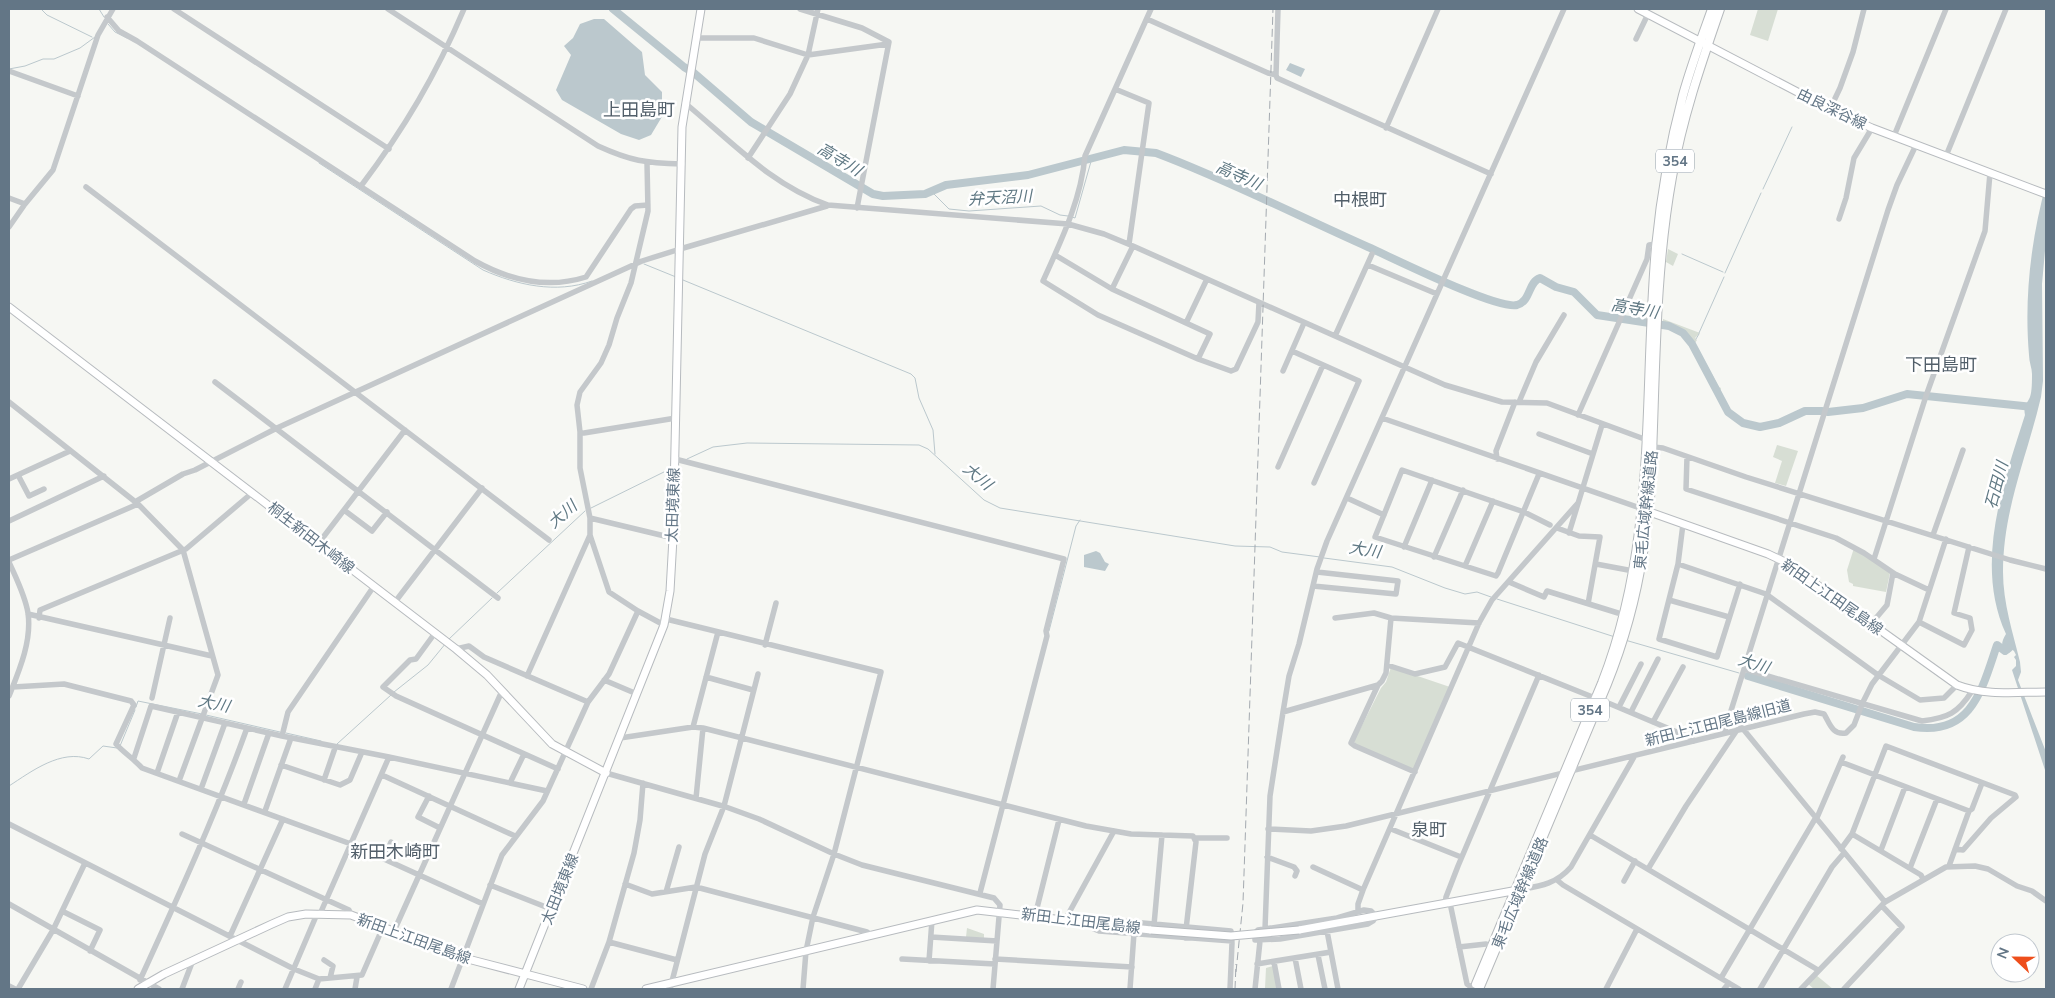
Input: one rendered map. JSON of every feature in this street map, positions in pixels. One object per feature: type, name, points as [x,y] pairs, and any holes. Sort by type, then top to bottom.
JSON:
[{"type":"highway","name":"東毛広域幹線道路","points":[[1646,511],[1647,440],[1661,255],[1672,176],[1712,9]]},
{"type":"highway","name":"東毛広域幹線道路","points":[[1479,989],[1522,889],[1598,699],[1618,646],[1640,570],[1653,447],[1656,244],[1665,183],[1686,87],[1720,9]]},
{"type":"highway","name":"東毛広域幹線道路","points":[[1474,989],[1513,892],[1567,773]]},
{"type":"main road","name":"太田境東線","points":[[519,989],[665,622],[670,591],[673,538],[682,127],[701,9]]},
{"type":"main road","name":"由良深谷線","points":[[1638,9],[1830,109],[1872,128],[2046,194]]},
{"type":"main road","name":"桐生新田木崎線","points":[[9,307],[456,649],[502,691],[544,738],[565,752],[606,774]]},
{"type":"main road","name":"新田上江田尾島線","points":[[1646,511],[1778,559],[1793,567],[1957,686],[1986,692],[2046,692]]},
{"type":"main road","name":"新田上江田尾島線","points":[[646,989],[670,986],[977,910],[1225,936],[1264,935],[1522,889]]},
{"type":"main road","name":"新田上江田尾島線","points":[[138,989],[143,982],[288,917],[318,914],[351,915],[436,949],[464,958],[568,987],[583,989]]},
{"type":"street","points":[[9,226],[53,170],[98,35],[113,9]]},
{"type":"street","points":[[174,9],[389,149]]},
{"type":"street","points":[[388,9],[598,146],[626,158],[647,163],[682,164]]},
{"type":"street","points":[[361,186],[389,149],[417,105],[448,48],[464,9]]},
{"type":"street","points":[[800,9],[817,11],[862,28],[888,42],[888,44]]},
{"type":"street","points":[[1151,9],[1085,156],[1083,175],[1068,224],[1043,281],[1098,315],[1198,359],[1231,371],[1236,369],[1258,322],[1259,303]]},
{"type":"street","points":[[1276,75],[1278,9]]},
{"type":"street","points":[[1386,128],[1438,9]]},
{"type":"street","points":[[1264,929],[1270,796],[1283,712],[1289,676],[1327,541],[1564,9]]},
{"type":"street","points":[[1830,109],[1853,52],[1864,9]]},
{"type":"street","points":[[1894,136],[1946,9]]},
{"type":"street","points":[[1946,156],[2006,9]]},
{"type":"street","points":[[748,158],[790,94],[808,55],[817,11]]},
{"type":"street","points":[[1636,39],[1648,14]]},
{"type":"street","points":[[107,17],[119,31],[144,45],[476,261],[496,271],[530,281],[551,283],[572,281],[586,277],[633,207],[648,205]]},
{"type":"street","points":[[1147,19],[1276,75],[1277,78],[1491,174]]},
{"type":"street","points":[[696,38],[754,38],[808,55],[888,44]]},
{"type":"street","points":[[858,208],[888,44]]},
{"type":"street","points":[[9,71],[78,96]]},
{"type":"street","points":[[1112,289],[1131,245],[1149,103],[1115,89]]},
{"type":"street","points":[[685,103],[765,173],[801,194],[828,205],[1068,224],[1104,234],[1446,385],[1502,402],[1546,403],[1647,440]]},
{"type":"street","points":[[1839,219],[1846,198],[1855,153],[1872,128]]},
{"type":"street","points":[[1724,733],[1766,594],[1790,524],[1888,210],[1897,185],[1916,145]]},
{"type":"street","points":[[647,163],[648,205],[629,292],[617,318],[609,345],[601,363],[580,392],[577,401],[580,432],[580,468],[590,534],[610,593],[638,611],[665,622],[718,632],[881,672],[834,854],[813,917],[806,951],[803,989]]},
{"type":"street","points":[[1874,559],[1927,394],[1985,231],[1990,173]]},
{"type":"street","points":[[86,187],[549,540]]},
{"type":"street","points":[[9,198],[25,204]]},
{"type":"street","points":[[9,696],[26,644],[28,614],[22,592],[9,562],[136,503],[183,474],[276,428],[636,265],[680,249],[828,205]]},
{"type":"street","points":[[1578,415],[1647,259],[1648,245],[1656,244]]},
{"type":"street","points":[[1335,336],[1372,254]]},
{"type":"street","points":[[1055,255],[1112,289],[1210,334],[1198,359]]},
{"type":"street","points":[[1368,265],[1437,294]]},
{"type":"street","points":[[1186,323],[1206,279]]},
{"type":"street","points":[[572,281],[580,290]]},
{"type":"street","points":[[1497,459],[1496,451],[1517,402],[1536,362],[1564,315]]},
{"type":"street","points":[[1283,371],[1304,323]]},
{"type":"street","points":[[1292,351],[1359,381],[1314,483]]},
{"type":"street","points":[[1278,466],[1323,365]]},
{"type":"street","points":[[215,382],[359,490],[498,598]]},
{"type":"street","points":[[9,402],[136,503],[183,550],[218,675],[179,781]]},
{"type":"street","points":[[584,433],[676,418]]},
{"type":"street","points":[[1382,418],[1646,511]]},
{"type":"street","points":[[1569,532],[1602,425]]},
{"type":"street","points":[[318,544],[405,430]]},
{"type":"street","points":[[1538,434],[1593,454]]},
{"type":"street","points":[[1653,447],[1663,448],[2010,560],[2046,569]]},
{"type":"street","points":[[1933,535],[1963,450]]},
{"type":"street","points":[[9,479],[70,451]]},
{"type":"street","points":[[1687,457],[1686,489],[1836,538],[1893,572],[1929,590]]},
{"type":"street","points":[[675,463],[1064,559],[1046,631],[1047,636],[980,893]]},
{"type":"street","points":[[1539,474],[1524,512],[1496,576],[1375,537],[1402,470],[1524,512],[1550,525]]},
{"type":"street","points":[[18,475],[29,496],[44,489]]},
{"type":"street","points":[[9,521],[104,476]]},
{"type":"street","points":[[1404,547],[1432,480]]},
{"type":"street","points":[[395,602],[482,488]]},
{"type":"street","points":[[1434,557],[1463,490]]},
{"type":"street","points":[[39,618],[40,610],[183,550],[252,492]]},
{"type":"street","points":[[1347,498],[1384,515]]},
{"type":"street","points":[[1465,566],[1493,501]]},
{"type":"street","points":[[1358,911],[1358,904],[1363,890],[1416,772],[1479,623],[1492,600],[1578,503]]},
{"type":"street","points":[[344,510],[372,531],[387,512]]},
{"type":"street","points":[[588,512],[673,538]]},
{"type":"street","points":[[1683,524],[1678,564],[1659,639],[1717,657],[1740,584]]},
{"type":"street","points":[[1557,528],[1582,536],[1600,537],[1588,604]]},
{"type":"street","points":[[526,676],[590,534]]},
{"type":"street","name":"新田上江田尾島線旧道","points":[[1522,889],[1543,886],[1557,880],[1571,867],[1634,757],[1739,729],[1815,712],[1824,714],[1830,726],[1838,733],[1851,729],[1878,675],[1919,622],[1946,539]]},
{"type":"street","points":[[1919,622],[1964,645],[1972,630],[1970,618],[1954,613],[1969,547]]},
{"type":"street","points":[[1596,564],[1628,570]]},
{"type":"street","points":[[1678,564],[1766,594],[1878,675],[1920,700],[1944,698],[1957,686]]},
{"type":"street","points":[[1313,586],[1396,594],[1398,581],[1317,572]]},
{"type":"street","points":[[1871,624],[1887,605],[1893,572]]},
{"type":"street","points":[[1509,582],[1544,597],[1547,591],[1618,613]]},
{"type":"street","points":[[282,736],[288,712],[374,586]]},
{"type":"street","points":[[1669,600],[1729,617]]},
{"type":"street","points":[[766,645],[776,603]]},
{"type":"street","points":[[451,989],[502,854],[543,801],[588,702],[604,680],[638,611]]},
{"type":"street","points":[[1335,618],[1374,613],[1391,618],[1479,623]]},
{"type":"street","points":[[28,614],[212,656]]},
{"type":"street","points":[[152,698],[170,618]]},
{"type":"street","points":[[1391,618],[1387,665],[1382,681],[1378,685],[1352,740],[1352,745],[1416,772]]},
{"type":"street","points":[[693,727],[718,632]]},
{"type":"street","points":[[435,633],[416,659],[410,660],[383,687],[396,696],[558,769]]},
{"type":"street","points":[[1387,665],[1415,674],[1445,667],[1458,643],[1631,712],[1691,738],[1694,742]]},
{"type":"street","points":[[456,649],[469,646],[484,657],[588,702]]},
{"type":"street","points":[[1631,712],[1658,659]]},
{"type":"street","points":[[1619,707],[1641,664]]},
{"type":"street","points":[[1653,722],[1683,667]]},
{"type":"street","points":[[1744,668],[1922,721],[1946,717],[1962,707],[1972,690]]},
{"type":"street","points":[[670,986],[705,854],[724,806],[758,674]]},
{"type":"street","points":[[1474,989],[1467,984],[1446,897],[1539,675]]},
{"type":"street","points":[[706,677],[754,690]]},
{"type":"street","points":[[604,680],[637,694]]},
{"type":"street","points":[[13,687],[64,684],[131,701],[134,705],[116,744],[134,758],[142,768],[265,811],[351,844],[483,904]]},
{"type":"street","points":[[1283,712],[1378,685]]},
{"type":"street","points":[[394,931],[502,691]]},
{"type":"street","points":[[134,758],[151,706],[335,748],[390,757],[547,792]]},
{"type":"street","points":[[156,773],[178,712]]},
{"type":"street","points":[[1730,713],[1739,729],[1842,851],[1902,927],[1844,989]]},
{"type":"street","points":[[201,789],[225,723]]},
{"type":"street","points":[[620,738],[693,727],[703,728],[1059,820],[1114,831],[1195,838],[1227,838]]},
{"type":"street","points":[[143,982],[222,796],[247,728]]},
{"type":"street","points":[[696,798],[703,728]]},
{"type":"street","points":[[1648,869],[1686,806],[1739,729]]},
{"type":"street","points":[[244,804],[269,733]]},
{"type":"street","points":[[265,811],[291,738]]},
{"type":"street","points":[[1760,989],[1852,834],[1886,746],[2016,797],[1991,818],[1963,850],[1955,849]]},
{"type":"street","points":[[324,780],[335,748]]},
{"type":"street","points":[[281,764],[340,785],[350,780],[362,752]]},
{"type":"street","points":[[510,783],[524,754]]},
{"type":"street","points":[[286,989],[390,757]]},
{"type":"street","points":[[1268,829],[1311,831],[1334,829],[1634,757]]},
{"type":"street","points":[[1721,978],[1816,820],[1842,759],[1874,775],[1968,811]]},
{"type":"street","points":[[1615,762],[1623,769],[1620,782]]},
{"type":"street","points":[[606,774],[724,806],[759,819],[834,854],[882,871],[980,893],[994,898],[999,902],[999,912],[993,989]]},
{"type":"street","points":[[382,775],[515,836]]},
{"type":"street","points":[[591,989],[609,942],[634,853],[644,783]]},
{"type":"street","points":[[1949,866],[1968,811],[1972,809],[1982,783]]},
{"type":"street","points":[[1881,850],[1905,786]]},
{"type":"street","points":[[428,796],[418,817],[440,828]]},
{"type":"street","points":[[1910,868],[1937,799]]},
{"type":"street","points":[[230,936],[283,818]]},
{"type":"street","points":[[1035,916],[1059,820]]},
{"type":"street","points":[[9,826],[294,969],[319,979],[362,976],[383,927]]},
{"type":"street","points":[[1391,829],[1462,856]]},
{"type":"street","points":[[1065,920],[1114,831]]},
{"type":"street","points":[[182,834],[349,910],[351,915]]},
{"type":"street","points":[[1852,834],[1910,868],[1921,875],[1923,879]]},
{"type":"street","points":[[1153,927],[1162,835]]},
{"type":"street","points":[[1590,835],[1818,970]]},
{"type":"street","points":[[1185,938],[1195,838]]},
{"type":"street","points":[[384,858],[391,842]]},
{"type":"street","points":[[666,892],[679,847]]},
{"type":"street","points":[[1267,856],[1294,867],[1297,871],[1295,876]]},
{"type":"street","points":[[1624,881],[1635,861]]},
{"type":"street","points":[[9,986],[16,989],[53,930],[84,862]]},
{"type":"street","points":[[1801,989],[1883,904],[1940,869],[1949,866],[1975,866],[1988,869],[2017,886],[2032,891],[2046,901]]},
{"type":"street","points":[[1313,867],[1363,890]]},
{"type":"street","points":[[1557,880],[1563,886],[1739,989]]},
{"type":"street","points":[[625,884],[652,894],[696,887],[813,917],[867,932],[871,935]]},
{"type":"street","points":[[490,885],[552,909]]},
{"type":"street","points":[[9,904],[158,989]]},
{"type":"street","points":[[1371,910],[1376,916],[1370,923],[1355,926],[1260,941],[1255,940],[1256,931],[1264,929],[1336,918],[1358,911],[1371,910]]},
{"type":"street","points":[[62,911],[100,930],[90,951]]},
{"type":"street","points":[[1230,989],[1232,941],[1231,931],[1153,927],[1100,917],[1087,922],[1094,929],[1099,930],[1232,941]]},
{"type":"street","points":[[929,960],[932,920]]},
{"type":"street","points":[[1606,989],[1637,929]]},
{"type":"street","points":[[1327,931],[1338,989]]},
{"type":"street","points":[[1130,989],[1134,932]]},
{"type":"street","points":[[931,937],[997,941]]},
{"type":"street","points":[[1255,989],[1256,964],[1260,941]]},
{"type":"street","points":[[609,942],[677,960]]},
{"type":"street","points":[[1459,947],[1486,944]]},
{"type":"street","points":[[1256,964],[1331,952]]},
{"type":"street","points":[[1318,954],[1325,989]]},
{"type":"street","points":[[1295,958],[1302,989]]},
{"type":"street","points":[[902,959],[1132,967]]},
{"type":"street","points":[[182,989],[193,960]]},
{"type":"street","points":[[324,960],[333,966],[330,978]]},
{"type":"street","points":[[1274,962],[1279,989]]},
{"type":"street","points":[[355,989],[357,976]]},
{"type":"street","points":[[315,989],[319,979]]},
{"type":"street","points":[[238,989],[241,982]]},
{"type":"street","points":[[1724,989],[1729,983]]},
{"type":"shaded area","points":[[1758,9],[1778,9],[1768,41],[1750,35]]},
{"type":"shaded area","points":[[594,19],[604,19],[642,52],[645,75],[662,92],[662,104],[666,110],[651,135],[639,140],[621,134],[562,100],[556,90],[571,55],[564,46],[573,38],[580,24]]},
{"type":"shaded area","points":[[1290,63],[1305,69],[1301,77],[1286,70]]},
{"type":"shaded area","points":[[2046,184],[2046,240],[2042,284],[2043,381],[2041,397],[2011,505],[2004,549],[2003,584],[2020,662],[2021,672],[2018,680],[2046,752],[2046,773],[2012,670],[2016,666],[2014,657],[2016,655],[2011,649],[2005,655],[2003,649],[2002,642],[2006,634],[1997,607],[1992,580],[1992,552],[2001,496],[2025,415],[2025,407],[2031,392],[2032,372],[2029,358],[2027,312],[2028,290],[2036,226]]},
{"type":"shaded area","points":[[1668,249],[1678,254],[1673,266],[1666,262]]},
{"type":"shaded area","points":[[1663,319],[1700,333],[1695,338],[1697,340],[1695,343],[1721,388],[1720,393],[1704,361],[1691,341],[1674,327],[1663,323]]},
{"type":"shaded area","points":[[1777,445],[1798,451],[1786,486],[1775,483],[1782,461],[1773,457]]},
{"type":"shaded area","points":[[1854,548],[1890,573],[1886,592],[1853,586],[1849,582],[1847,570]]},
{"type":"shaded area","points":[[1096,551],[1109,564],[1105,571],[1084,567],[1084,555]]},
{"type":"shaded area","points":[[1391,667],[1450,687],[1414,770],[1355,744],[1354,741],[1381,688],[1386,682]]},
{"type":"shaded area","points":[[967,928],[984,934],[984,938],[966,937]]},
{"type":"shaded area","points":[[1273,966],[1277,989],[1265,988],[1266,968]]},
{"type":"shaded area","points":[[1816,975],[1833,989],[1814,989],[1808,984]]},
{"type":"waterway","points":[[41,9],[47,15],[92,37]]},
{"type":"waterway","points":[[99,9],[104,17]]},
{"type":"waterway","name":"高寺川","points":[[613,9],[694,73],[751,122],[873,194],[883,196],[925,194],[946,185],[1028,175],[1124,150],[1156,153],[1236,186],[1444,282],[1489,300],[1506,304],[1517,305],[1522,303],[1533,283],[1540,278],[1556,287],[1574,292],[1597,315],[1669,326],[1683,333],[1692,344],[1728,412],[1743,423],[1760,427],[1779,423],[1805,411],[1822,411]]},
{"type":"waterway","points":[[108,24],[115,32],[127,38]]},
{"type":"waterway","points":[[9,69],[25,66],[43,59],[54,59],[80,48],[95,37]]},
{"type":"waterway","points":[[1763,189],[1792,127]]},
{"type":"waterway","name":"弁天沼川","points":[[1072,217],[1075,218],[1092,158]]},
{"type":"waterway","points":[[319,163],[483,270],[509,280],[537,286],[565,287],[592,281]]},
{"type":"waterway","name":"弁天沼川","points":[[931,191],[949,209],[969,211],[1041,206],[1060,215],[1068,216]]},
{"type":"waterway","points":[[1725,273],[1761,193]]},
{"type":"waterway","points":[[1682,254],[1723,272]]},
{"type":"waterway","points":[[644,264],[676,277]]},
{"type":"waterway","points":[[1699,333],[1724,277]]},
{"type":"waterway","points":[[683,280],[911,374],[915,378],[919,398],[933,430],[935,454]]},
{"type":"waterway","points":[[1696,339],[1699,334]]},
{"type":"waterway","name":"高寺川","points":[[1828,412],[1863,408],[1907,394],[2033,407]]},
{"type":"waterway","name":"大川","points":[[687,459],[713,447],[747,443],[919,445],[928,449],[984,500],[1000,508],[1235,546],[1270,547],[1282,552],[1320,557]]},
{"type":"waterway","name":"大川","points":[[591,508],[670,469]]},
{"type":"waterway","name":"大川","points":[[497,593],[585,511]]},
{"type":"waterway","points":[[1049,631],[1076,526],[1080,520]]},
{"type":"waterway","name":"大川","points":[[1324,558],[1392,567],[1445,588],[1465,594],[1477,592],[1491,597]]},
{"type":"waterway","name":"大川","points":[[448,640],[492,598]]},
{"type":"waterway","name":"大川","points":[[1497,599],[1615,637]]},
{"type":"waterway","name":"大川","points":[[1625,640],[1739,673]]},
{"type":"waterway","name":"大川","points":[[394,692],[428,665],[446,643]]},
{"type":"waterway","name":"大川","points":[[1748,676],[1914,727],[1934,728],[1949,724],[1962,717],[1972,706],[1979,693],[1997,645],[2005,651],[2009,648]]},
{"type":"waterway","name":"大川","points":[[337,744],[391,695]]},
{"type":"waterway","name":"大川","points":[[136,707],[138,701],[202,714]]},
{"type":"waterway","name":"大川","points":[[120,746],[135,710]]},
{"type":"waterway","name":"大川","points":[[206,715],[280,732]]},
{"type":"waterway","name":"大川","points":[[286,733],[321,741]]},
{"type":"waterway","name":"大川","points":[[9,786],[37,768],[57,759],[68,757],[89,759],[103,746],[117,748]]},
{"type":"railway","points":[[1236,972],[1243,903],[1273,9]]},
{"type":"railway","points":[[1235,989],[1236,964]]},
{"type":"district","name":"上田島町","points":[[639,110]]},
{"type":"district","name":"中根町","points":[[1360,200]]},
{"type":"district","name":"下田島町","points":[[1941,365]]},
{"type":"district","name":"泉町","points":[[1429,830]]},
{"type":"district","name":"新田木崎町","points":[[395,852]]},
{"type":"water label","name":"石田川","points":[[1996,485]]}]
